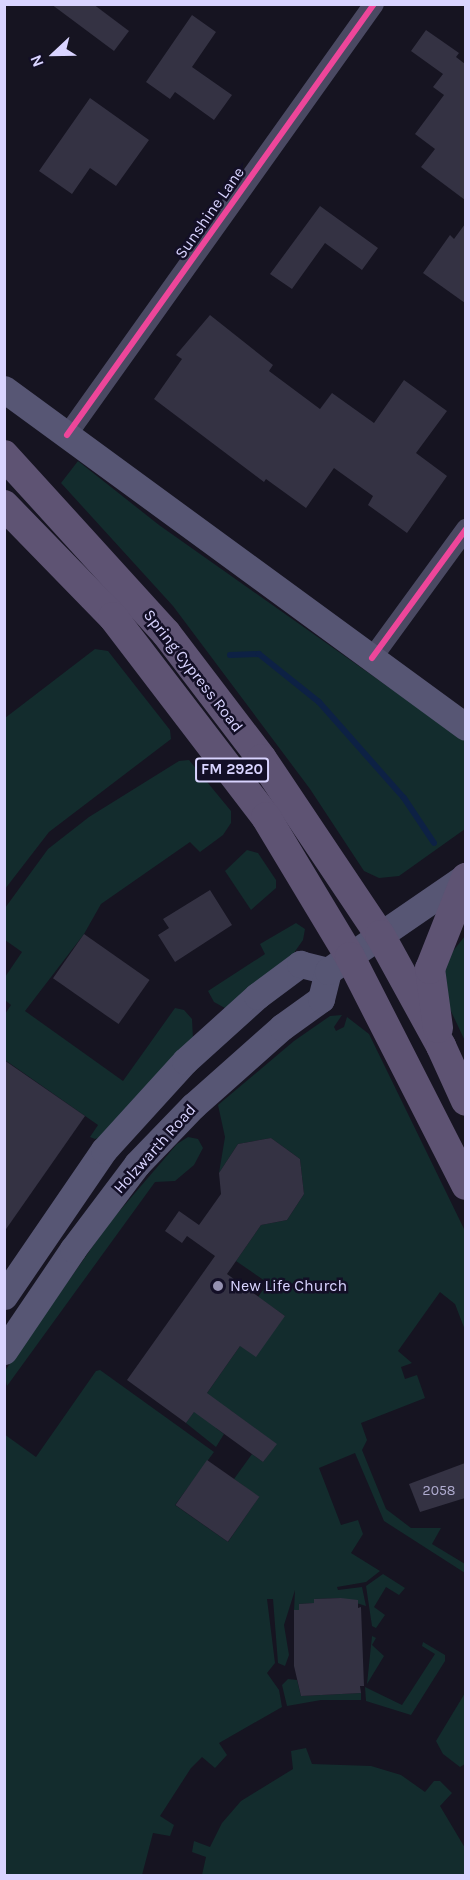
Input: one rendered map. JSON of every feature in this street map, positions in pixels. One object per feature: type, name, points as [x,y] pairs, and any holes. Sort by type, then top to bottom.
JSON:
[{"type":"main road","points":[[4,389],[465,727]]},
{"type":"main road","name":"Spring Cypress Road","points":[[4,455],[166,633],[262,759],[380,935]]},
{"type":"main road","points":[[4,479],[44,520],[71,526]]},
{"type":"main road","name":"Spring Cypress Road","points":[[4,505],[113,617],[203,730],[278,836],[339,964]]},
{"type":"main road","points":[[339,964],[465,877]]},
{"type":"main road","points":[[441,1046],[430,969],[465,877]]},
{"type":"main road","name":"FM 2920","points":[[380,935],[441,1046],[465,1101]]},
{"type":"main road","name":"Holzwarth Road","points":[[4,1296],[105,1150],[185,1061],[257,996],[300,964],[339,964],[321,999],[282,1027],[204,1095],[137,1164],[73,1249],[4,1351]]},
{"type":"main road","name":"FM 2920","points":[[339,964],[465,1185]]},
{"type":"street","name":"Sunshine Lane","points":[[68,435],[374,4]]},
{"type":"street","points":[[372,658],[465,529]]},
{"type":"green space","points":[[78,461],[159,525],[465,741],[465,829],[399,876],[379,878],[364,871],[310,789],[173,606],[61,483]]},
{"type":"green space","points":[[95,649],[108,651],[170,730],[171,739],[49,832],[5,889],[5,718]]},
{"type":"green space","points":[[189,760],[231,811],[231,823],[223,835],[200,852],[190,842],[101,904],[84,934],[25,1011],[123,1081],[175,1008],[184,1010],[192,1019],[193,1039],[102,1137],[95,1139],[90,1137],[98,1125],[5,1060],[5,1014],[11,1005],[5,1000],[5,977],[22,952],[5,940],[5,908],[48,849],[89,817],[179,761]]},
{"type":"green space","points":[[247,850],[258,853],[276,880],[276,888],[251,910],[225,871]]},
{"type":"green space","points":[[296,923],[305,929],[303,940],[284,967],[225,1008],[214,1002],[208,991],[265,954],[260,944]]},
{"type":"green space","points":[[465,936],[465,1041],[450,1009],[443,980],[445,961]]},
{"type":"green space","points":[[342,1015],[334,1027],[336,1031],[344,1027],[347,1017],[369,1034],[466,1233],[465,1330],[455,1304],[440,1292],[398,1351],[412,1363],[401,1367],[405,1379],[417,1375],[425,1398],[361,1423],[367,1440],[362,1450],[386,1509],[411,1528],[441,1528],[432,1544],[465,1564],[465,1573],[384,1521],[355,1453],[319,1468],[341,1525],[358,1520],[363,1534],[351,1553],[380,1571],[366,1582],[337,1587],[338,1590],[362,1587],[366,1606],[340,1598],[314,1599],[314,1603],[299,1604],[299,1610],[294,1610],[295,1590],[284,1625],[289,1655],[285,1666],[278,1663],[273,1599],[267,1599],[275,1663],[267,1673],[279,1690],[282,1707],[219,1743],[227,1755],[215,1768],[202,1757],[191,1768],[160,1816],[174,1825],[170,1836],[153,1833],[142,1875],[5,1875],[4,1434],[36,1457],[96,1371],[100,1370],[214,1452],[175,1505],[228,1542],[259,1497],[234,1479],[252,1454],[263,1462],[276,1444],[230,1410],[216,1428],[224,1434],[216,1447],[186,1423],[240,1346],[285,1316],[258,1297],[268,1283],[236,1261],[261,1225],[287,1220],[304,1194],[300,1159],[271,1138],[238,1144],[219,1173],[225,1137],[218,1105],[294,1041],[330,1016]]},
{"type":"green space","points":[[188,1137],[198,1139],[203,1148],[194,1165],[175,1181],[155,1182],[7,1386],[4,1372],[110,1222],[177,1144]]},
{"type":"green space","points":[[383,1574],[405,1588],[399,1595],[386,1587],[374,1607],[385,1615],[376,1628],[372,1626],[366,1586]]},
{"type":"green space","points":[[372,1636],[376,1638],[372,1645],[384,1656],[367,1684]]},
{"type":"green space","points":[[423,1642],[445,1655],[445,1661],[411,1715],[366,1701],[365,1687],[402,1705],[435,1654],[422,1646]]},
{"type":"green space","points":[[288,1679],[297,1680],[301,1696],[361,1693],[361,1700],[321,1700],[287,1706],[282,1685]]},
{"type":"green space","points":[[465,1693],[465,1764],[460,1767],[443,1754],[436,1741]]},
{"type":"green space","points":[[306,1748],[312,1764],[371,1766],[401,1775],[425,1792],[434,1781],[440,1781],[452,1793],[440,1806],[465,1848],[465,1875],[202,1875],[206,1857],[192,1852],[194,1841],[210,1847],[222,1823],[241,1801],[293,1769],[291,1751]]},
{"type":"building","points":[[51,4],[93,4],[129,31],[114,51]]},
{"type":"building","points":[[192,15],[216,32],[192,67],[232,95],[214,120],[175,92],[170,99],[146,82]]},
{"type":"building","points":[[426,30],[459,53],[456,57],[465,64],[465,200],[421,167],[435,149],[415,134],[444,95],[433,87],[443,74],[411,51]]},
{"type":"building","points":[[90,98],[149,140],[116,186],[90,168],[72,194],[39,171]]},
{"type":"building","points":[[320,206],[378,248],[362,270],[325,243],[292,289],[270,274]]},
{"type":"building","points":[[465,224],[465,303],[423,273],[450,235],[454,239]]},
{"type":"building","points":[[210,315],[273,365],[269,371],[320,409],[332,393],[374,423],[404,380],[447,411],[416,453],[447,476],[407,533],[368,505],[373,496],[334,468],[306,508],[266,479],[264,482],[154,399],[182,359],[176,355]]},
{"type":"building","points":[[210,890],[232,925],[175,962],[158,935],[169,928],[163,919]]},
{"type":"building","points":[[84,934],[150,980],[119,1024],[53,978]]},
{"type":"building","points":[[4,1060],[85,1116],[4,1232]]},
{"type":"building","name":"New Life Church","points":[[271,1138],[300,1159],[304,1194],[287,1220],[261,1225],[227,1274],[285,1316],[256,1357],[240,1346],[207,1393],[277,1444],[263,1462],[194,1412],[186,1423],[127,1380],[215,1256],[187,1236],[182,1243],[165,1231],[179,1211],[199,1225],[221,1194],[219,1173],[238,1144]]},
{"type":"building","points":[[207,1460],[259,1497],[228,1542],[175,1505]]},
{"type":"building","points":[[465,1463],[465,1498],[420,1512],[409,1484]]},
{"type":"building","points":[[314,1599],[358,1600],[358,1608],[361,1607],[364,1686],[360,1686],[361,1693],[301,1696],[294,1666],[294,1610],[299,1610],[299,1604],[314,1603]]},
{"type":"waterway","points":[[230,655],[259,654],[319,702],[404,798],[434,843]]},
{"type":"cycle path","points":[[67,435],[374,4]]},
{"type":"cycle path","points":[[372,658],[466,529]]},
{"type":"place","name":"New Life Church","points":[[218,1286]]}]
